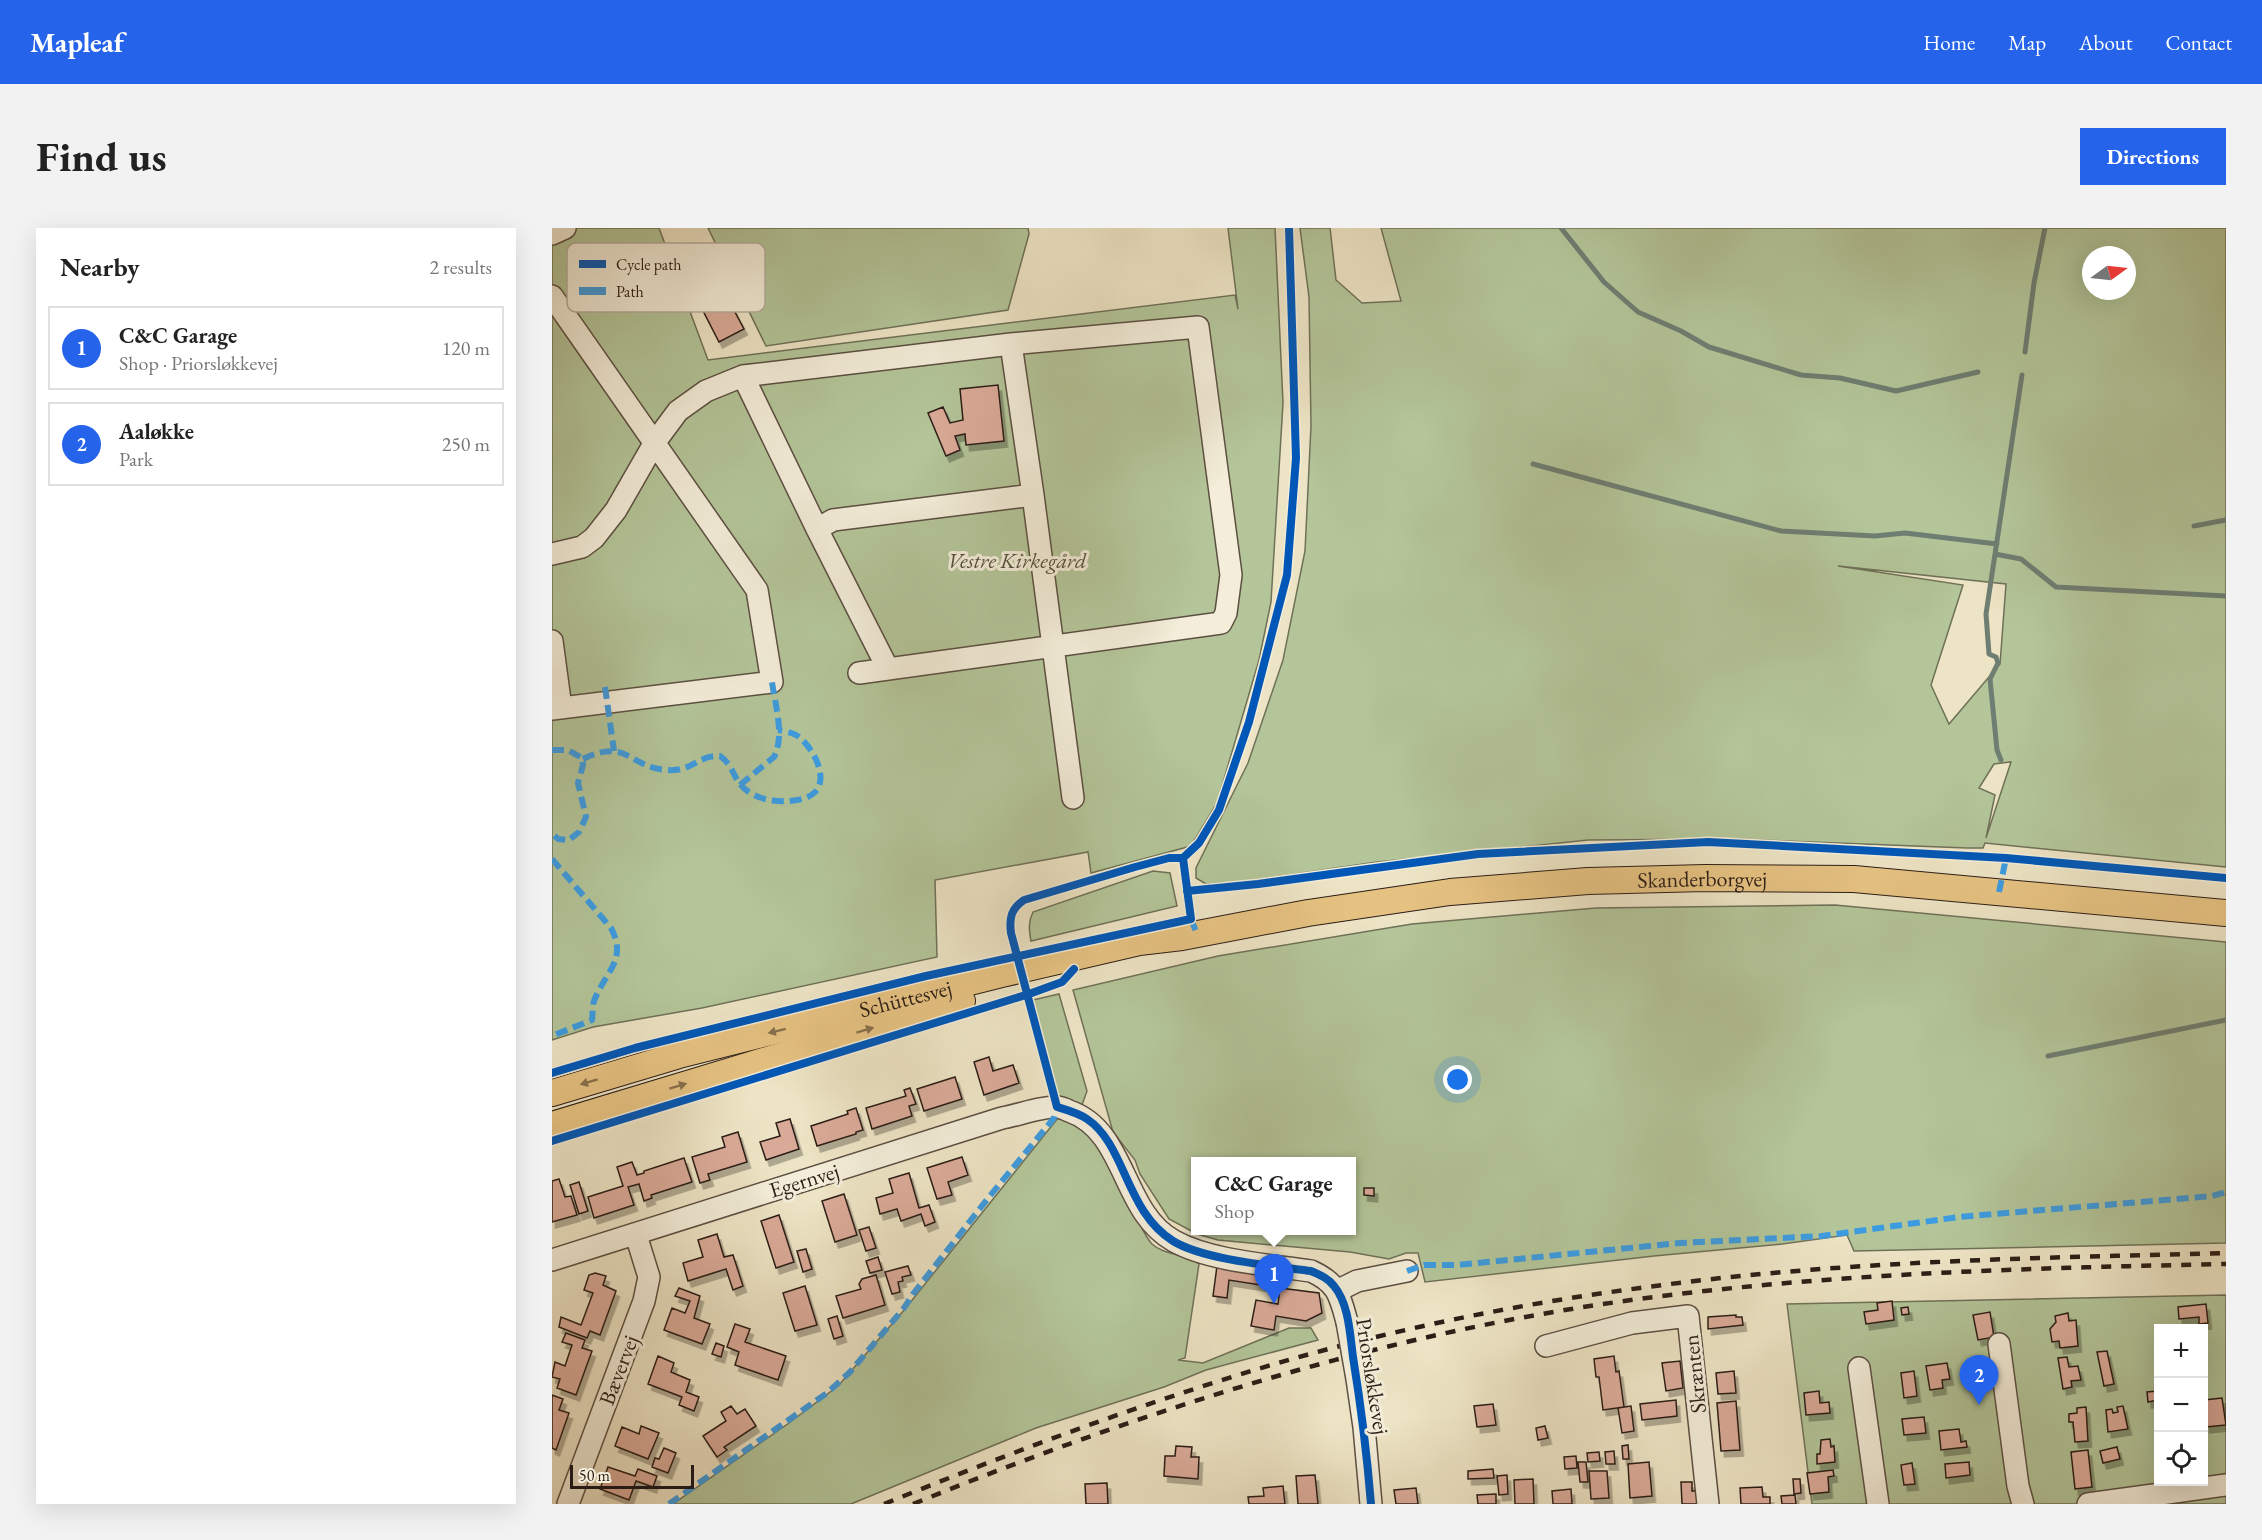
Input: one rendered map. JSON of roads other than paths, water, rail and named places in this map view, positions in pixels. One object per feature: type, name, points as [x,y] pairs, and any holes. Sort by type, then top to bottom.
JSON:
[{"type":"main road","name":"Skanderborgvej","points":[[1182,937],[1308,913],[1450,892],[1588,881],[1705,878],[1854,879],[2226,913]]},
{"type":"main road","name":"Schüttesvej","points":[[552,1093],[679,1055],[1002,974],[1139,942],[1182,937]]},
{"type":"main road","name":"Schüttesvej","points":[[552,1125],[1048,975],[1182,937]]},
{"type":"street","points":[[552,234],[565,228]]},
{"type":"street","points":[[552,296],[757,590],[772,682],[556,709],[552,641]]},
{"type":"street","points":[[552,554],[582,547],[594,538],[616,510],[655,442],[678,411],[706,391],[743,376],[1011,344],[1198,327],[1231,575],[1226,613],[1221,623],[859,673]]},
{"type":"street","points":[[1011,344],[1073,798]]},
{"type":"street","points":[[743,376],[888,669]]},
{"type":"street","points":[[817,529],[833,520],[1033,495]]},
{"type":"street","name":"Egernvej","points":[[552,1260],[1002,1118],[1057,1107]]},
{"type":"street","name":"Priorsløkkevej","points":[[1057,1107],[1079,1114],[1095,1126],[1106,1139],[1148,1220],[1173,1241],[1203,1253],[1311,1271],[1325,1277],[1337,1291],[1347,1322],[1357,1379],[1371,1504]]},
{"type":"street","name":"Bævervej","points":[[568,1504],[644,1300],[649,1276],[636,1235]]},
{"type":"street","points":[[1337,1291],[1357,1281],[1407,1271]]},
{"type":"street","name":"Skrænten","points":[[1545,1346],[1632,1323],[1688,1316],[1708,1504]]},
{"type":"street","points":[[1999,1344],[2022,1504]]},
{"type":"street","points":[[1859,1368],[1878,1504]]},
{"type":"street","points":[[2088,1504],[2151,1500],[2178,1487],[2226,1485]]},
{"type":"waterway","points":[[1561,228],[1604,282],[1638,312],[1681,331],[1709,347],[1801,375],[1840,378],[1896,391],[1978,372]]},
{"type":"waterway","points":[[2025,352],[2034,283],[2045,228]]},
{"type":"waterway","points":[[2001,760],[1997,750],[1990,679],[1998,663],[1996,657],[1989,654],[1986,614],[2022,375]]},
{"type":"waterway","points":[[1533,464],[1781,531],[1875,536],[1905,533],[1997,544]]},
{"type":"waterway","points":[[2194,526],[2226,520]]},
{"type":"waterway","points":[[1995,554],[2021,559],[2056,587],[2226,596]]},
{"type":"waterway","points":[[2048,1056],[2226,1020]]},
{"type":"railway","points":[[884,1504],[1058,1436],[1235,1376],[1334,1347],[1486,1313],[1640,1288],[1859,1266],[2226,1253]]},
{"type":"railway","points":[[913,1504],[1090,1437],[1270,1378],[1361,1353],[1545,1313],[1639,1299],[1785,1283],[1932,1273],[2226,1264]]},
{"type":"place","name":"C&C Garage","points":[[1274,1304]]},
{"type":"place","name":"Aaløkke","points":[[1979,1405]]},
{"type":"park label","name":"Vestre Kirkegård","points":[[1017,560]]}]
